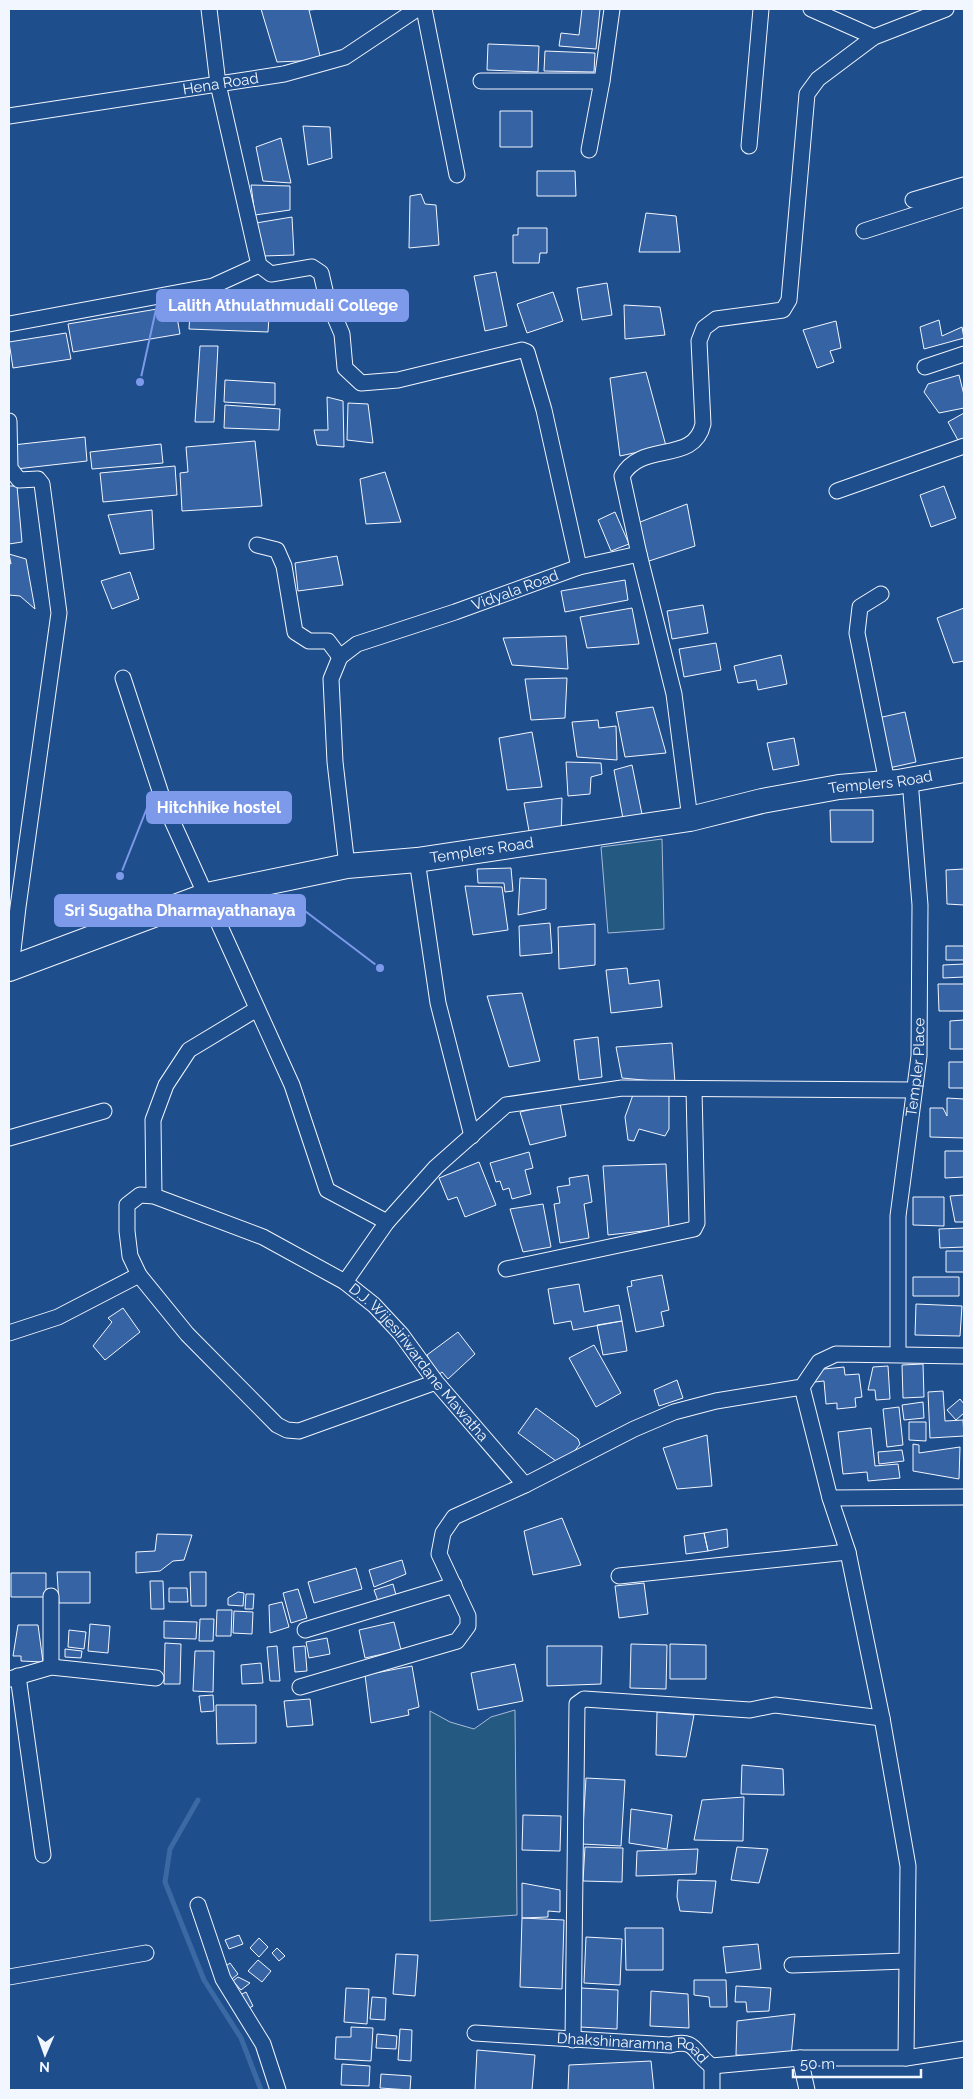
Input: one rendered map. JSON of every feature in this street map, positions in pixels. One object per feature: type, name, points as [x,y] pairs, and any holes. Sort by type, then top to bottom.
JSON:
[{"type":"main road","name":"Templers Road","points":[[10,969],[207,895],[347,866],[417,860],[690,819],[762,801],[910,780],[964,770]]},
{"type":"street","points":[[209,9],[218,84],[259,266],[271,274],[312,267],[321,273],[327,299],[342,334],[346,368],[361,383],[398,380],[522,350],[527,352],[544,410],[579,567]]},
{"type":"street","name":"Hena Road","points":[[9,116],[284,74],[345,57],[417,9]]},
{"type":"street","points":[[424,9],[457,175]]},
{"type":"street","points":[[589,150],[602,81],[612,9]]},
{"type":"street","points":[[749,146],[761,9]]},
{"type":"street","points":[[812,9],[874,37]]},
{"type":"street","points":[[690,819],[674,694],[639,554],[622,476],[628,465],[639,459],[694,444],[700,435],[703,424],[699,341],[704,328],[716,319],[783,310],[789,300],[807,94],[818,79],[874,37],[946,9]]},
{"type":"street","points":[[481,81],[602,81]]},
{"type":"street","points":[[913,200],[964,185]]},
{"type":"street","points":[[864,231],[964,199]]},
{"type":"street","points":[[9,324],[213,286],[259,266]]},
{"type":"street","points":[[925,367],[964,354]]},
{"type":"street","points":[[9,420],[10,468],[18,480],[38,479],[42,484],[60,613],[10,969]]},
{"type":"street","points":[[837,491],[964,446]]},
{"type":"street","points":[[257,545],[277,550],[284,566],[295,632],[309,641],[328,641],[340,657],[331,680],[335,762],[347,866]]},
{"type":"street","name":"Vidyala Road","points":[[340,657],[357,644],[455,612],[579,567],[639,554]]},
{"type":"street","points":[[881,594],[860,607],[857,633],[886,782]]},
{"type":"street","points":[[123,678],[164,803],[292,1085],[327,1190],[388,1222]]},
{"type":"street","name":"Templer Place","points":[[898,1354],[898,1216],[919,1056],[920,905],[910,780]]},
{"type":"street","points":[[417,860],[438,1003],[472,1136]]},
{"type":"street","points":[[258,1009],[189,1050],[166,1085],[154,1120],[154,1196],[140,1195],[127,1205],[127,1231],[130,1256],[139,1275],[187,1334],[277,1425],[287,1430],[299,1431],[436,1382]]},
{"type":"street","points":[[346,1282],[388,1222],[436,1167],[506,1105],[622,1088],[914,1090]]},
{"type":"street","points":[[506,1268],[694,1229],[697,1223],[694,1089]]},
{"type":"street","points":[[9,1138],[104,1111]]},
{"type":"street","name":"D.J. Wijesiriwardane Mawatha","points":[[154,1196],[263,1237],[346,1282],[374,1306],[400,1334],[436,1382],[525,1485]]},
{"type":"street","points":[[9,1333],[58,1317],[139,1275]]},
{"type":"street","points":[[300,1688],[457,1642],[468,1626],[468,1616],[439,1554],[442,1533],[454,1517],[525,1485],[634,1429],[674,1412],[716,1401],[802,1387],[819,1362],[836,1354],[964,1356]]},
{"type":"street","points":[[802,1387],[830,1498],[848,1552],[882,1718],[908,1866],[906,2058]]},
{"type":"street","points":[[830,1498],[964,1497]]},
{"type":"street","points":[[619,1576],[848,1552]]},
{"type":"street","points":[[305,1630],[454,1585]]},
{"type":"street","points":[[51,1596],[52,1668]]},
{"type":"street","points":[[43,1855],[13,1678],[52,1668],[156,1678]]},
{"type":"street","points":[[573,2040],[577,1704],[584,1699],[750,1710],[775,1705],[882,1718]]},
{"type":"street","points":[[198,1905],[223,1979],[263,2044],[278,2090]]},
{"type":"street","points":[[9,1977],[146,1953]]},
{"type":"street","points":[[792,1965],[906,1961]]},
{"type":"street","name":"Dhakshinaramna Road","points":[[474,2034],[514,2034],[573,2040],[670,2044],[683,2042],[692,2045],[703,2061],[712,2066],[800,2058],[906,2058],[964,2049]]},
{"type":"street","points":[[800,2058],[807,2090]]},
{"type":"street","points":[[712,2066],[712,2090]]},
{"type":"shaded area","points":[[662,839],[664,929],[608,933],[601,847]]},
{"type":"shaded area","points":[[515,1710],[517,1915],[430,1921],[430,1711],[450,1722],[474,1729],[491,1717]]},
{"type":"building","points":[[261,9],[321,9],[309,10],[321,60],[277,62]]},
{"type":"building","points":[[582,9],[600,9],[596,49],[559,46],[561,33],[579,35]]},
{"type":"building","points":[[488,44],[539,46],[538,72],[487,70]]},
{"type":"building","points":[[545,51],[595,53],[594,72],[544,71]]},
{"type":"building","points":[[500,111],[532,111],[532,147],[500,147]]},
{"type":"building","points":[[303,126],[330,127],[332,158],[308,165]]},
{"type":"building","points":[[281,138],[291,183],[263,181],[256,147]]},
{"type":"building","points":[[537,171],[575,171],[576,196],[537,196]]},
{"type":"building","points":[[251,185],[290,186],[290,210],[255,215]]},
{"type":"building","points":[[421,194],[425,204],[436,205],[439,245],[409,248],[410,196]]},
{"type":"building","points":[[646,213],[676,216],[680,252],[639,252]]},
{"type":"building","points":[[292,217],[294,255],[263,256],[256,223]]},
{"type":"building","points":[[518,228],[547,228],[547,253],[540,253],[539,263],[513,263],[513,235],[518,235]]},
{"type":"building","points":[[496,272],[507,326],[485,331],[474,276]]},
{"type":"building","points":[[607,283],[612,315],[582,320],[577,288]]},
{"type":"building","points":[[553,292],[563,321],[527,333],[517,304]]},
{"type":"building","points":[[191,297],[270,301],[268,332],[189,329]]},
{"type":"building","points":[[624,305],[660,307],[665,335],[625,339]]},
{"type":"building","points":[[175,306],[180,334],[73,352],[68,324]]},
{"type":"building","points":[[939,320],[942,336],[962,327],[964,338],[924,349],[920,327]]},
{"type":"building","points":[[836,321],[841,348],[830,351],[834,362],[817,368],[803,330]]},
{"type":"building","points":[[66,333],[71,359],[13,368],[9,342]]},
{"type":"building","points":[[200,346],[218,346],[214,422],[195,422]]},
{"type":"building","points":[[646,372],[666,446],[620,456],[610,378]]},
{"type":"building","points":[[959,375],[964,395],[964,408],[939,413],[924,392],[928,384]]},
{"type":"building","points":[[225,380],[275,383],[275,405],[224,402]]},
{"type":"building","points":[[327,397],[343,401],[344,447],[317,445],[314,430],[328,430]]},
{"type":"building","points":[[348,403],[368,404],[373,443],[347,440]]},
{"type":"building","points":[[225,405],[280,409],[279,430],[224,428]]},
{"type":"building","points":[[964,413],[964,439],[959,442],[948,422]]},
{"type":"building","points":[[85,437],[87,461],[16,469],[13,445]]},
{"type":"building","points":[[255,441],[262,506],[182,511],[180,473],[188,472],[186,447]]},
{"type":"building","points":[[161,444],[163,463],[92,469],[90,452]]},
{"type":"building","points":[[175,466],[177,495],[103,502],[100,473]]},
{"type":"building","points":[[385,472],[401,522],[366,524],[360,479]]},
{"type":"building","points":[[9,486],[17,486],[22,542],[9,544]]},
{"type":"building","points":[[944,486],[956,518],[931,527],[920,495]]},
{"type":"building","points":[[687,504],[695,546],[646,562],[635,524]]},
{"type":"building","points":[[152,510],[154,549],[120,554],[108,515]]},
{"type":"building","points":[[615,512],[629,544],[611,551],[598,520]]},
{"type":"building","points":[[9,554],[26,559],[35,609],[20,596],[9,595],[9,563],[11,564]]},
{"type":"building","points":[[337,556],[343,585],[298,591],[295,563]]},
{"type":"building","points":[[130,572],[139,599],[112,609],[101,581]]},
{"type":"building","points":[[625,580],[628,600],[565,612],[561,591]]},
{"type":"building","points":[[703,605],[708,633],[672,639],[667,611]]},
{"type":"building","points":[[632,608],[639,644],[587,648],[580,617]]},
{"type":"building","points":[[964,608],[964,661],[953,663],[937,618]]},
{"type":"building","points":[[566,636],[568,669],[512,665],[503,638]]},
{"type":"building","points":[[716,643],[721,670],[684,677],[679,649]]},
{"type":"building","points":[[781,655],[787,684],[758,690],[756,680],[738,683],[734,666]]},
{"type":"building","points":[[567,678],[565,718],[531,720],[525,679]]},
{"type":"building","points":[[653,707],[666,753],[625,757],[616,712]]},
{"type":"building","points":[[905,712],[916,762],[889,768],[878,718]]},
{"type":"building","points":[[598,720],[599,728],[616,726],[617,760],[577,757],[572,722]]},
{"type":"building","points":[[532,732],[542,787],[507,790],[499,738]]},
{"type":"building","points":[[794,738],[799,765],[773,770],[767,743]]},
{"type":"building","points":[[566,762],[601,763],[602,774],[591,777],[590,794],[568,796]]},
{"type":"building","points":[[632,765],[644,824],[624,824],[614,770]]},
{"type":"building","points":[[562,798],[561,837],[531,842],[524,803]]},
{"type":"building","points":[[830,810],[873,810],[873,842],[831,842]]},
{"type":"building","points":[[511,868],[513,891],[505,892],[504,883],[478,883],[477,869]]},
{"type":"building","points":[[964,869],[964,905],[947,904],[946,870]]},
{"type":"building","points":[[520,878],[546,879],[546,909],[518,915]]},
{"type":"building","points":[[465,886],[502,887],[508,930],[473,935]]},
{"type":"building","points":[[550,923],[552,953],[520,956],[519,926]]},
{"type":"building","points":[[595,924],[595,965],[559,969],[558,927]]},
{"type":"building","points":[[946,946],[964,946],[964,960],[946,960]]},
{"type":"building","points":[[964,964],[964,977],[943,978],[943,965]]},
{"type":"building","points":[[627,968],[629,984],[659,980],[662,1007],[611,1013],[606,970]]},
{"type":"building","points":[[938,984],[964,984],[964,1011],[939,1011]]},
{"type":"building","points":[[522,993],[540,1061],[509,1067],[487,996]]},
{"type":"building","points":[[964,1020],[964,1049],[950,1049],[950,1021]]},
{"type":"building","points":[[598,1037],[602,1077],[579,1080],[574,1040]]},
{"type":"building","points":[[672,1043],[675,1083],[622,1078],[616,1047]]},
{"type":"building","points":[[949,1062],[964,1062],[964,1088],[949,1088]]},
{"type":"building","points":[[634,1092],[669,1095],[669,1129],[665,1136],[639,1129],[634,1141],[628,1140],[625,1117]]},
{"type":"building","points":[[947,1098],[964,1099],[964,1138],[930,1137],[930,1108],[943,1108],[947,1116]]},
{"type":"building","points":[[560,1103],[566,1136],[530,1145],[520,1112]]},
{"type":"building","points":[[945,1151],[964,1151],[964,1177],[945,1178]]},
{"type":"building","points":[[529,1152],[533,1168],[525,1170],[531,1194],[512,1199],[509,1188],[503,1190],[500,1181],[496,1182],[490,1163]]},
{"type":"building","points":[[479,1162],[496,1205],[465,1217],[457,1197],[448,1200],[439,1178]]},
{"type":"building","points":[[666,1164],[669,1228],[608,1235],[603,1166]]},
{"type":"building","points":[[588,1175],[592,1202],[584,1204],[589,1238],[560,1243],[554,1204],[560,1203],[557,1187],[570,1185],[569,1178]]},
{"type":"building","points":[[964,1195],[964,1222],[955,1222],[950,1196]]},
{"type":"building","points":[[913,1197],[944,1197],[944,1226],[913,1225]]},
{"type":"building","points":[[543,1204],[551,1247],[523,1252],[510,1209]]},
{"type":"building","points":[[964,1228],[964,1247],[940,1248],[939,1229]]},
{"type":"building","points":[[946,1251],[964,1251],[964,1272],[946,1272]]},
{"type":"building","points":[[662,1275],[669,1310],[661,1312],[664,1326],[636,1332],[627,1287],[632,1286],[631,1281]]},
{"type":"building","points":[[913,1277],[959,1277],[959,1296],[913,1296]]},
{"type":"building","points":[[579,1284],[584,1312],[619,1305],[622,1321],[573,1330],[571,1321],[554,1324],[548,1289]]},
{"type":"building","points":[[916,1304],[962,1306],[960,1336],[915,1335]]},
{"type":"building","points":[[123,1308],[140,1332],[105,1360],[93,1346],[112,1322],[108,1318]]},
{"type":"building","points":[[622,1321],[627,1351],[603,1355],[597,1325]]},
{"type":"building","points":[[458,1332],[475,1354],[448,1379],[442,1372],[436,1377],[427,1355]]},
{"type":"building","points":[[594,1345],[621,1393],[596,1407],[569,1358]]},
{"type":"building","points":[[923,1364],[924,1397],[903,1398],[902,1365]]},
{"type":"building","points":[[888,1366],[890,1399],[876,1400],[875,1390],[868,1390],[873,1367]]},
{"type":"building","points":[[844,1367],[845,1375],[859,1374],[862,1397],[855,1398],[856,1407],[837,1409],[837,1403],[826,1404],[824,1381],[815,1382],[814,1370]]},
{"type":"building","points":[[677,1380],[683,1398],[659,1406],[654,1390]]},
{"type":"building","points":[[943,1391],[945,1421],[963,1420],[964,1436],[930,1438],[928,1392]]},
{"type":"building","points":[[960,1399],[964,1404],[964,1413],[956,1420],[947,1410]]},
{"type":"building","points":[[923,1402],[924,1418],[904,1420],[902,1405]]},
{"type":"building","points":[[899,1407],[903,1445],[887,1447],[883,1409]]},
{"type":"building","points":[[536,1408],[578,1439],[580,1444],[569,1458],[560,1464],[518,1433]]},
{"type":"building","points":[[909,1422],[926,1422],[926,1441],[909,1440]]},
{"type":"building","points":[[871,1428],[875,1466],[898,1464],[900,1478],[868,1481],[867,1472],[843,1474],[838,1432]]},
{"type":"building","points":[[707,1435],[712,1486],[677,1489],[663,1448]]},
{"type":"building","points":[[913,1444],[919,1445],[919,1453],[960,1447],[959,1479],[913,1471]]},
{"type":"building","points":[[902,1450],[904,1461],[879,1464],[878,1452]]},
{"type":"building","points":[[562,1518],[581,1565],[533,1575],[524,1531]]},
{"type":"building","points":[[727,1529],[728,1547],[708,1551],[704,1533]]},
{"type":"building","points":[[704,1533],[708,1551],[686,1554],[684,1536]]},
{"type":"building","points":[[157,1534],[192,1535],[184,1560],[173,1561],[160,1571],[136,1573],[136,1552],[155,1551]]},
{"type":"building","points":[[402,1560],[406,1574],[374,1587],[369,1570]]},
{"type":"building","points":[[356,1568],[362,1589],[314,1603],[308,1582]]},
{"type":"building","points":[[57,1572],[90,1572],[90,1603],[59,1603]]},
{"type":"building","points":[[190,1572],[206,1572],[206,1606],[191,1606]]},
{"type":"building","points":[[11,1573],[46,1573],[46,1597],[11,1597]]},
{"type":"building","points":[[150,1581],[163,1581],[164,1609],[151,1609]]},
{"type":"building","points":[[644,1583],[648,1614],[619,1618],[615,1586]]},
{"type":"building","points":[[393,1584],[396,1595],[378,1601],[374,1590]]},
{"type":"building","points":[[169,1588],[187,1588],[188,1602],[169,1602]]},
{"type":"building","points":[[298,1589],[307,1618],[291,1623],[283,1593]]},
{"type":"building","points":[[238,1592],[244,1593],[243,1606],[228,1605],[228,1598]]},
{"type":"building","points":[[246,1594],[254,1594],[253,1609],[245,1609]]},
{"type":"building","points":[[282,1602],[289,1627],[270,1633],[269,1605]]},
{"type":"building","points":[[217,1610],[232,1610],[231,1636],[216,1636]]},
{"type":"building","points":[[234,1611],[253,1612],[252,1634],[233,1633]]},
{"type":"building","points":[[200,1619],[214,1619],[213,1641],[199,1641]]},
{"type":"building","points":[[164,1621],[197,1622],[196,1639],[164,1638]]},
{"type":"building","points":[[394,1622],[401,1650],[365,1658],[359,1630]]},
{"type":"building","points":[[90,1624],[110,1626],[108,1653],[88,1651]]},
{"type":"building","points":[[18,1625],[38,1625],[43,1662],[21,1661],[21,1656],[13,1656]]},
{"type":"building","points":[[69,1630],[86,1632],[84,1649],[68,1647]]},
{"type":"building","points":[[327,1638],[330,1654],[309,1658],[306,1642]]},
{"type":"building","points":[[165,1643],[181,1644],[180,1684],[164,1684]]},
{"type":"building","points":[[631,1644],[667,1645],[666,1689],[630,1688]]},
{"type":"building","points":[[670,1644],[706,1645],[706,1679],[670,1679]]},
{"type":"building","points":[[277,1646],[280,1681],[270,1681],[267,1647]]},
{"type":"building","points":[[305,1646],[307,1671],[295,1672],[293,1647]]},
{"type":"building","points":[[547,1646],[602,1646],[601,1684],[547,1686]]},
{"type":"building","points":[[65,1649],[82,1651],[81,1658],[65,1657]]},
{"type":"building","points":[[195,1651],[214,1651],[213,1692],[193,1691]]},
{"type":"building","points":[[261,1663],[263,1683],[242,1684],[241,1665]]},
{"type":"building","points":[[515,1664],[523,1701],[478,1710],[471,1673]]},
{"type":"building","points":[[412,1666],[419,1707],[408,1710],[409,1715],[371,1723],[365,1675]]},
{"type":"building","points":[[213,1695],[214,1711],[201,1712],[199,1696]]},
{"type":"building","points":[[310,1699],[313,1725],[287,1727],[284,1701]]},
{"type":"building","points":[[216,1705],[256,1705],[256,1743],[217,1744]]},
{"type":"building","points":[[657,1712],[694,1715],[686,1757],[656,1755]]},
{"type":"building","points":[[742,1765],[783,1769],[784,1795],[741,1794]]},
{"type":"building","points":[[586,1778],[625,1780],[621,1846],[582,1844]]},
{"type":"building","points":[[744,1797],[743,1841],[694,1840],[702,1800]]},
{"type":"building","points":[[631,1809],[672,1815],[667,1849],[629,1843]]},
{"type":"building","points":[[523,1815],[561,1816],[560,1851],[522,1850]]},
{"type":"building","points":[[585,1847],[623,1848],[622,1882],[583,1881]]},
{"type":"building","points":[[737,1847],[768,1849],[759,1883],[731,1880]]},
{"type":"building","points":[[698,1849],[696,1874],[636,1876],[637,1851]]},
{"type":"building","points":[[678,1880],[716,1881],[712,1913],[680,1911],[677,1897]]},
{"type":"building","points":[[522,1883],[560,1890],[560,1912],[548,1911],[548,1917],[522,1918]]},
{"type":"building","points":[[522,1918],[564,1920],[562,1989],[520,1987]]},
{"type":"building","points":[[625,1928],[663,1928],[663,1970],[626,1970]]},
{"type":"building","points":[[239,1935],[243,1944],[229,1949],[225,1940]]},
{"type":"building","points":[[586,1937],[622,1939],[620,1985],[584,1983]]},
{"type":"building","points":[[259,1938],[268,1947],[259,1957],[250,1948]]},
{"type":"building","points":[[758,1944],[761,1969],[726,1973],[723,1947]]},
{"type":"building","points":[[277,1948],[285,1956],[279,1961],[272,1953]]},
{"type":"building","points":[[396,1954],[418,1955],[415,1996],[393,1994]]},
{"type":"building","points":[[258,1960],[271,1971],[262,1982],[248,1971]]},
{"type":"building","points":[[230,1963],[238,1974],[232,1979],[223,1968]]},
{"type":"building","points":[[238,1977],[250,1983],[241,1990],[233,1981]]},
{"type":"building","points":[[694,1980],[726,1980],[727,2007],[710,2007],[709,1997],[694,1995]]},
{"type":"building","points":[[736,1986],[771,1988],[769,2011],[747,2012],[746,2002],[735,2002]]},
{"type":"building","points":[[346,1988],[369,1989],[367,2024],[344,2022]]},
{"type":"building","points":[[581,1988],[618,1990],[617,2029],[580,2027]]},
{"type":"building","points":[[651,1991],[688,1994],[689,2028],[650,2026]]},
{"type":"building","points":[[246,1992],[253,2006],[247,2009],[240,1995]]},
{"type":"building","points":[[372,1997],[386,1998],[385,2020],[370,2019]]},
{"type":"building","points":[[795,2014],[791,2057],[736,2055],[737,2021]]},
{"type":"building","points":[[351,2027],[373,2028],[371,2061],[335,2059],[336,2037],[351,2037]]},
{"type":"building","points":[[400,2029],[412,2030],[411,2061],[398,2060]]},
{"type":"building","points":[[377,2034],[397,2036],[396,2049],[376,2048]]},
{"type":"building","points":[[477,2050],[535,2055],[532,2090],[475,2090]]},
{"type":"building","points":[[651,2061],[654,2090],[568,2090],[569,2065]]},
{"type":"building","points":[[342,2064],[370,2066],[369,2086],[341,2085]]},
{"type":"building","points":[[381,2074],[411,2076],[410,2090],[380,2088]]},
{"type":"waterway","points":[[198,1800],[170,1849],[165,1882],[204,1980],[241,2038],[261,2090]]},
{"type":"place","name":"Lalith Athulathmudali College","points":[[140,382]]},
{"type":"place","name":"Hitchhike hostel","points":[[120,876]]},
{"type":"place","name":"Sri Sugatha Dharmayathanaya","points":[[380,968]]}]
